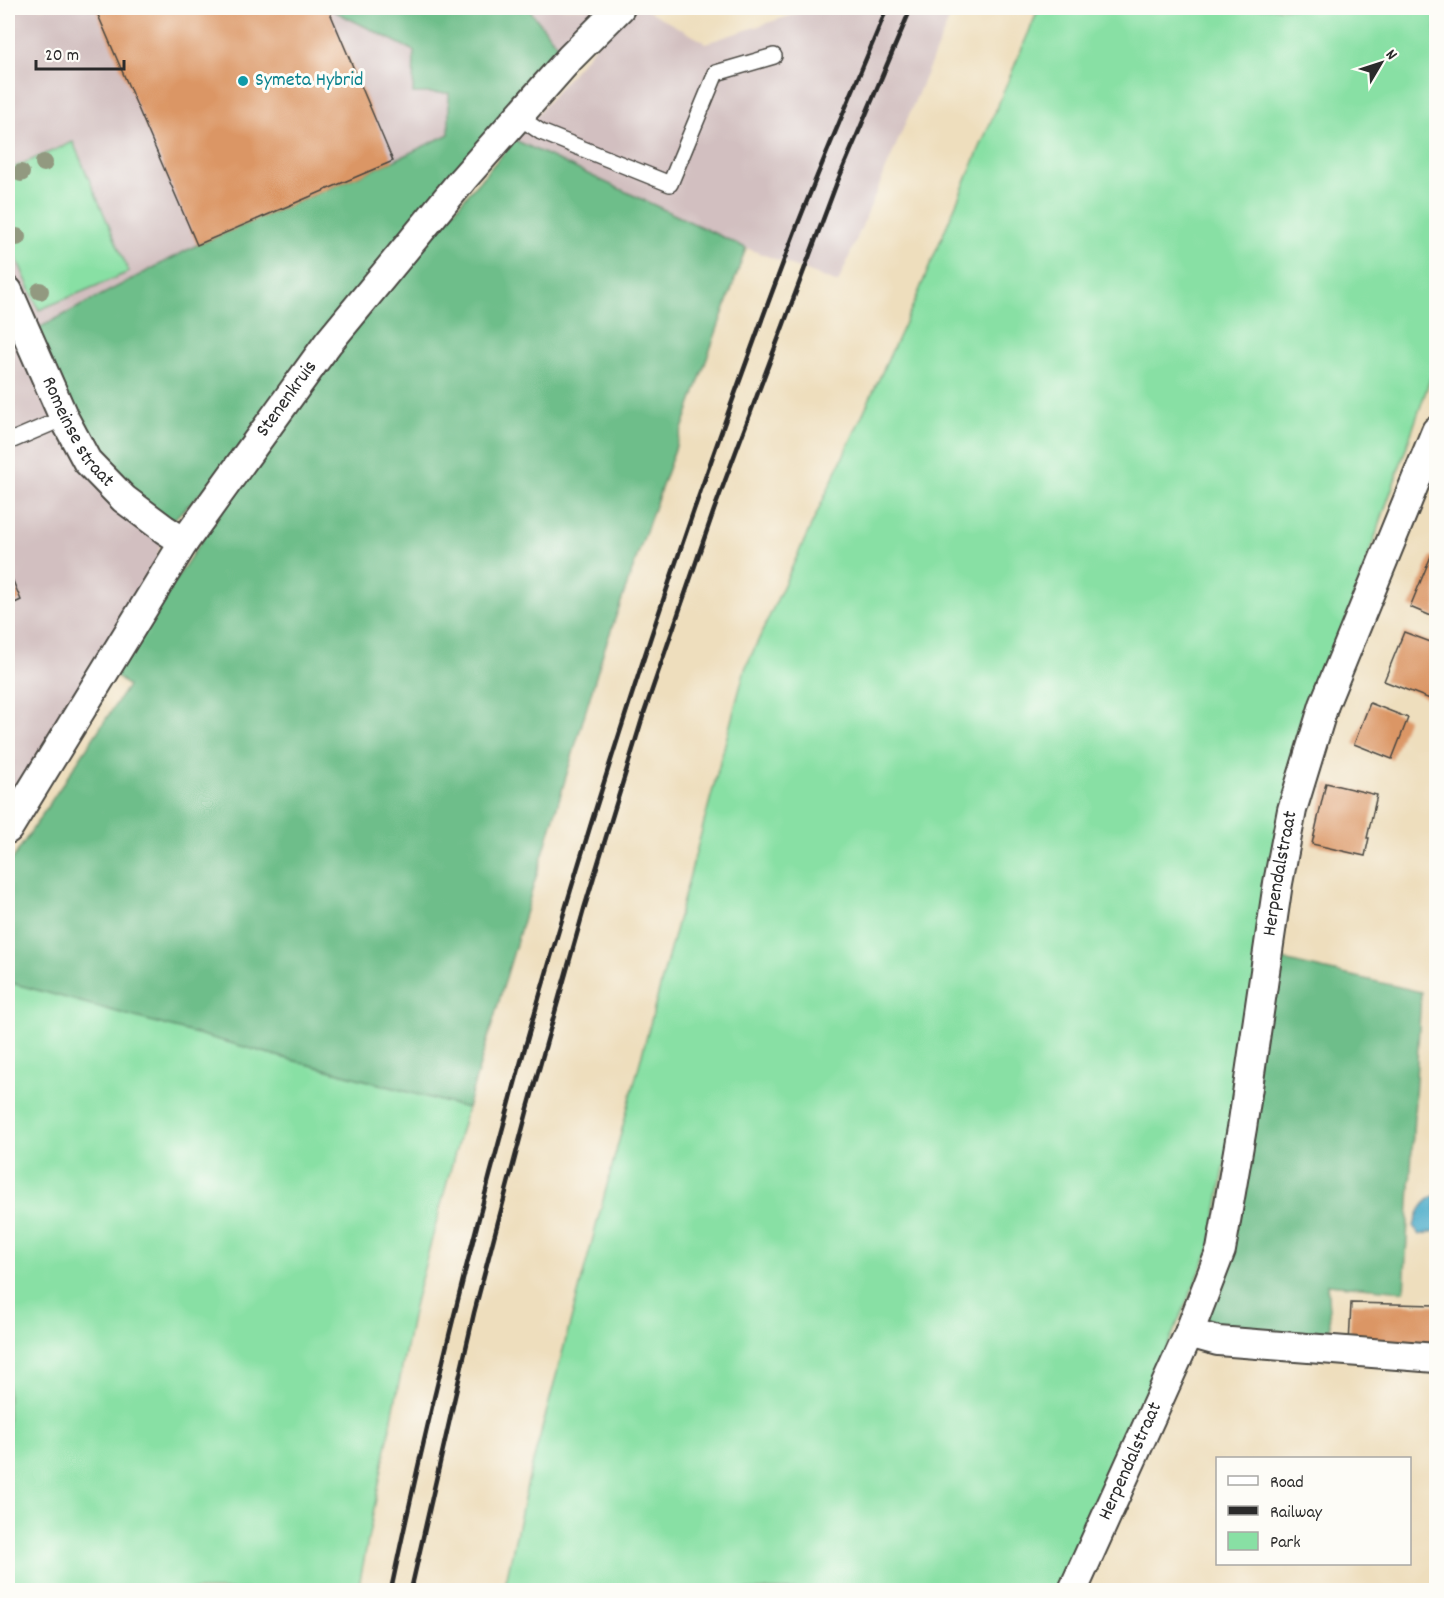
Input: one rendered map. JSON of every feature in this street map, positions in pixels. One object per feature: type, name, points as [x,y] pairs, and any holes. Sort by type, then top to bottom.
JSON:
[{"type":"street","name":"Stenenkruis","points":[[8,829],[184,542],[328,343],[463,179],[570,58],[620,8]]},
{"type":"street","name":"Romeinse straat","points":[[8,291],[64,418],[87,461],[124,499],[184,542]]},
{"type":"street","name":"Herpendalstraat","points":[[1073,1590],[1189,1333],[1221,1250],[1242,1128],[1278,883],[1292,810],[1324,705],[1437,431]]},
{"type":"street","points":[[1189,1333],[1218,1341],[1437,1358]]},
{"type":"lane","points":[[519,117],[541,132],[670,184],[716,73],[774,56]]},
{"type":"lane","points":[[8,442],[64,418]]},
{"type":"shaded area","points":[[8,8],[328,8],[414,51],[413,93],[449,93],[449,134],[393,161],[197,245],[27,334],[164,529],[152,582],[8,809]]},
{"type":"shaded area","points":[[528,8],[608,8],[565,55]]},
{"type":"shaded area","points":[[628,8],[643,8],[706,43],[814,8],[954,8],[838,283],[746,248],[515,140]]},
{"type":"green space","points":[[328,8],[528,8],[565,55],[212,482],[164,529],[124,499],[27,334],[197,245],[393,161],[449,134],[449,93],[413,93],[414,51]]},
{"type":"green space","points":[[1039,8],[1436,8],[1436,362],[1294,770],[1210,1249],[1060,1590],[504,1590],[528,1481],[745,669],[914,303]]},
{"type":"green space","points":[[515,140],[746,248],[603,653],[467,1108],[8,982],[8,866],[128,686],[114,674],[179,574],[293,410],[401,273]]},
{"type":"green space","points":[[73,142],[129,272],[39,310],[8,238],[8,170]]},
{"type":"green space","points":[[1266,956],[1421,992],[1404,1291],[1327,1284],[1332,1350],[1189,1333],[1205,1294]]},
{"type":"green space","points":[[8,982],[467,1108],[415,1302],[358,1590],[8,1590]]},
{"type":"water","points":[[1436,1195],[1436,1231],[1419,1235],[1414,1227],[1419,1213],[1427,1201]]},
{"type":"building","name":"Symeta Hybrid","points":[[95,8],[328,8],[393,161],[197,245]]},
{"type":"building","points":[[1431,556],[1436,559],[1436,618],[1410,607]]},
{"type":"building","points":[[8,569],[21,600],[8,606]]},
{"type":"building","points":[[1404,632],[1436,644],[1435,701],[1384,681]]},
{"type":"building","points":[[1370,703],[1408,718],[1392,759],[1354,744]]},
{"type":"building","points":[[1326,783],[1377,795],[1365,856],[1312,844]]},
{"type":"building","points":[[1351,1303],[1436,1305],[1436,1347],[1349,1345]]},
{"type":"railway","points":[[391,1590],[472,1244],[518,1073],[619,734],[733,398],[806,203],[887,8]]},
{"type":"railway","points":[[411,1590],[474,1313],[528,1108],[584,909],[643,716],[714,510],[836,185],[911,8]]},
{"type":"place","name":"Symeta Hybrid","points":[[243,81]]}]
